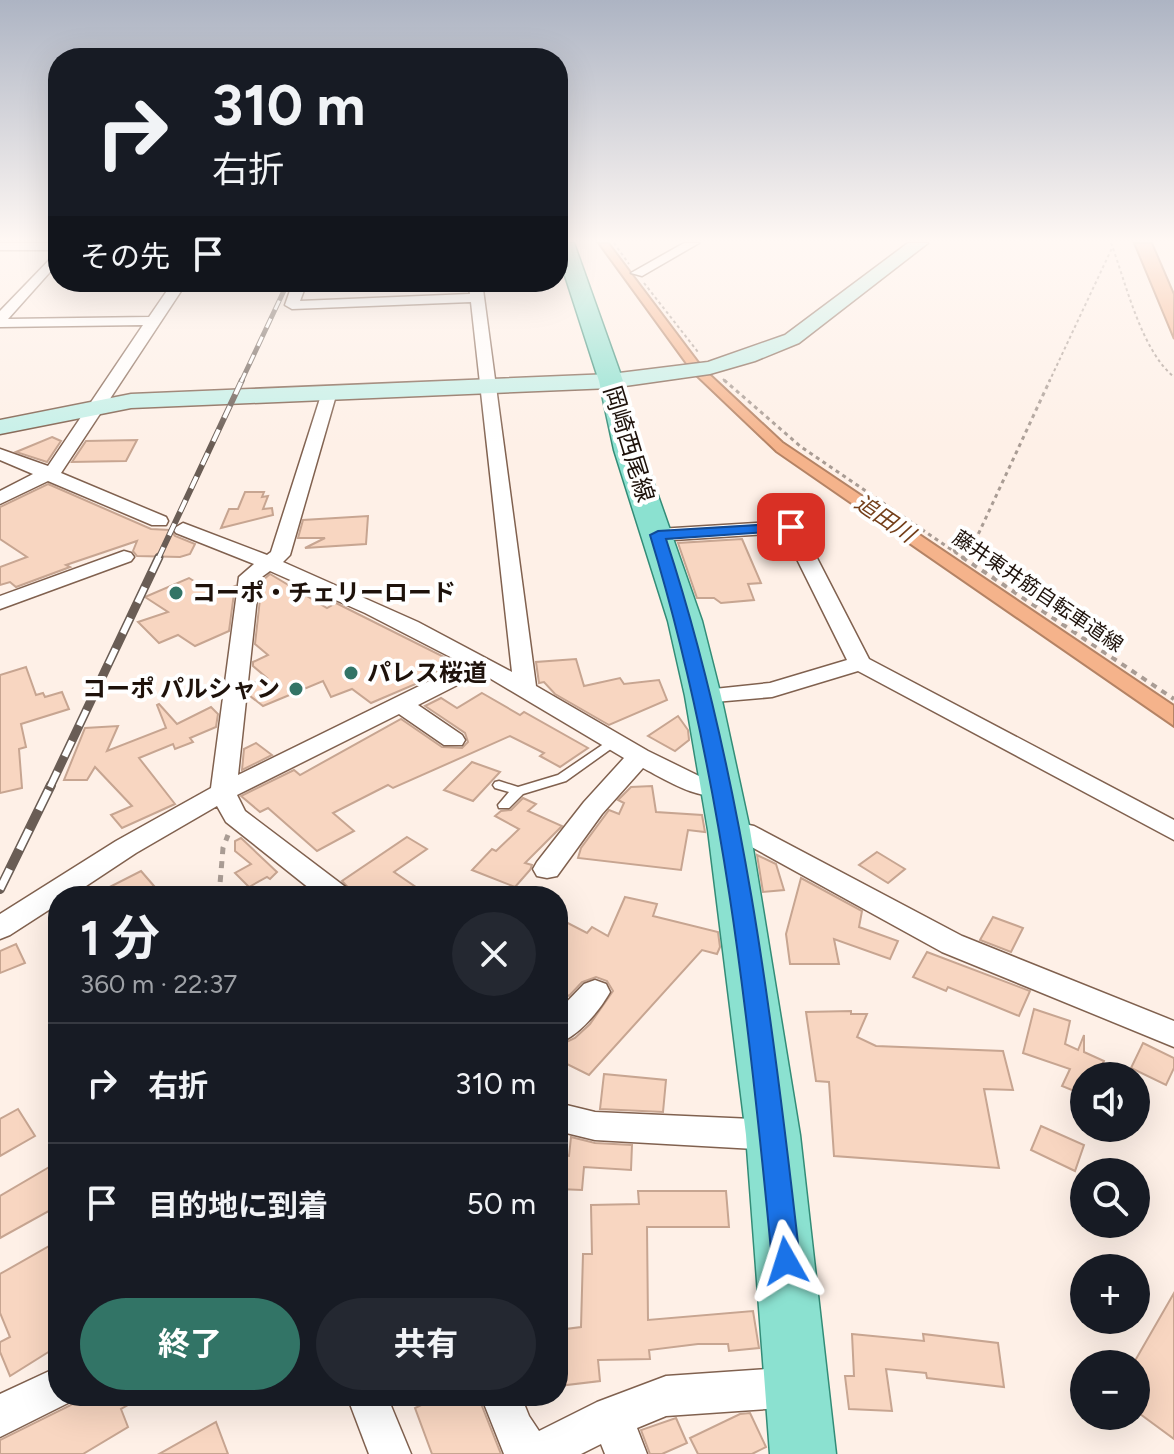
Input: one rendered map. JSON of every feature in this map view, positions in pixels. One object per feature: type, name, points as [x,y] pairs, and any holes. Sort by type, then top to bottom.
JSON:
[{"type":"main road","name":"岡崎西尾線","points":[[587,311],[611,381],[628,450],[685,621],[729,830],[773,1135],[803,1454]]},
{"type":"street","points":[[0,498],[49,475],[161,311]]},
{"type":"street","points":[[479,311],[525,689]]},
{"type":"street","points":[[0,427],[97,407],[172,398],[611,381],[704,369],[748,357],[792,339],[829,311]]},
{"type":"street","points":[[0,321],[154,321]]},
{"type":"street","points":[[229,804],[249,577],[282,551],[329,392]]},
{"type":"street","points":[[0,454],[159,521]]},
{"type":"street","points":[[658,535],[791,527],[860,663],[1174,831]]},
{"type":"street","points":[[183,529],[270,563],[482,664],[611,743],[698,785],[720,788]]},
{"type":"street","points":[[0,603],[124,557]]},
{"type":"street","points":[[703,696],[772,690],[860,663]]},
{"type":"street","points":[[65,886],[126,847],[229,804],[399,703],[482,664]]},
{"type":"street","points":[[399,703],[453,740]]},
{"type":"street","points":[[547,869],[593,808],[639,757]]},
{"type":"street","points":[[229,804],[326,886]]},
{"type":"street","points":[[729,830],[745,832],[952,944],[1174,1034]]},
{"type":"street","points":[[0,928],[48,897]]},
{"type":"street","points":[[568,1020],[595,992]]},
{"type":"street","points":[[568,1119],[595,1126],[773,1135]]},
{"type":"street","points":[[505,1406],[519,1442],[528,1451],[538,1453],[619,1436],[666,1396],[799,1387]]},
{"type":"street","points":[[0,1416],[48,1392]]},
{"type":"street","points":[[371,1406],[390,1454]]},
{"type":"lane","points":[[504,805],[518,791],[562,778],[611,743]]},
{"type":"lane","points":[[499,785],[518,791]]},
{"type":"path","name":"藤井東井筋自転車道線","points":[[665,311],[704,369],[800,446],[1174,699]]},
{"type":"path","points":[[953,551],[966,547],[976,539],[1083,311]]},
{"type":"path","points":[[1136,311],[1149,345],[1163,368],[1174,377]]},
{"type":"path","points":[[220,886],[229,804]]},
{"type":"water","points":[[647,311],[660,311],[701,365],[689,368]]},
{"type":"water","points":[[1162,311],[1174,311],[1174,339]]},
{"type":"water","name":"追田川","points":[[709,373],[783,442],[1174,705],[1174,727],[776,452],[695,375]]},
{"type":"building","points":[[52,437],[61,441],[47,462],[16,452]]},
{"type":"building","points":[[137,440],[126,461],[72,462],[86,441]]},
{"type":"building","points":[[48,484],[151,529],[170,530],[175,536],[195,544],[190,554],[180,557],[137,556],[133,551],[137,541],[66,565],[70,567],[16,587],[10,582],[0,585],[0,567],[27,557],[0,539],[0,507]]},
{"type":"building","points":[[245,492],[264,492],[262,497],[268,496],[263,509],[272,508],[273,515],[221,528],[229,509],[238,509]]},
{"type":"building","points":[[368,516],[366,544],[305,548],[325,538],[298,538],[303,520]]},
{"type":"building","points":[[742,539],[761,583],[748,584],[754,600],[721,603],[714,598],[697,598],[678,543]]},
{"type":"building","points":[[270,574],[327,608],[336,603],[454,662],[418,683],[371,703],[352,689],[331,697],[323,681],[263,706],[250,696],[251,684],[267,678],[253,666],[253,662],[268,655],[255,644],[262,581]]},
{"type":"building","points":[[189,578],[215,594],[235,586],[229,631],[195,646],[178,635],[159,643],[138,622],[168,612],[145,597]]},
{"type":"building","points":[[576,659],[584,686],[620,678],[624,684],[659,680],[667,700],[609,725],[555,694],[544,682],[539,683],[536,662]]},
{"type":"building","points":[[26,667],[36,695],[43,693],[45,697],[62,692],[69,709],[21,724],[26,747],[19,749],[22,788],[0,793],[0,675]]},
{"type":"building","points":[[482,693],[520,715],[524,712],[588,748],[560,767],[540,756],[544,753],[510,736],[393,788],[388,785],[333,813],[354,831],[317,851],[268,808],[260,812],[241,796],[294,770],[300,775],[401,719],[442,747],[462,748],[468,742],[465,733],[425,706],[441,698],[457,708]]},
{"type":"building","points":[[159,704],[177,724],[211,707],[218,714],[216,727],[190,738],[193,742],[175,749],[173,744],[139,758],[175,804],[122,828],[111,815],[132,806],[95,767],[87,780],[64,780],[85,728],[118,726],[107,751],[166,728]]},
{"type":"building","points":[[678,716],[688,730],[689,740],[675,751],[648,736]]},
{"type":"building","points":[[256,743],[272,755],[242,770],[244,749]]},
{"type":"building","points":[[472,762],[500,772],[473,801],[444,790]]},
{"type":"building","points":[[652,786],[656,812],[702,815],[705,832],[688,830],[681,870],[578,858],[581,848],[609,810],[619,814],[624,803],[618,800],[631,787]]},
{"type":"building","points":[[523,798],[536,804],[528,811],[562,826],[525,863],[532,865],[516,886],[472,870],[492,849],[496,851],[519,829],[495,816],[501,811],[511,810]]},
{"type":"building","points":[[407,837],[427,849],[394,872],[414,886],[347,886],[342,881]]},
{"type":"building","points":[[241,838],[277,872],[270,879],[267,877],[248,886],[235,873],[251,864],[235,851],[235,841]]},
{"type":"building","points":[[877,852],[905,869],[888,883],[859,865]]},
{"type":"building","points":[[757,855],[776,864],[784,890],[763,892]]},
{"type":"building","points":[[141,871],[154,886],[112,886]]},
{"type":"building","points":[[801,878],[862,911],[859,927],[898,941],[890,959],[834,939],[839,964],[790,964],[786,934]]},
{"type":"building","points":[[625,897],[657,904],[653,916],[718,932],[720,947],[717,954],[702,950],[589,1075],[568,1064],[568,1041],[590,1024],[613,991],[607,981],[596,977],[582,982],[568,995],[568,923],[587,933],[592,927],[608,936]]},
{"type":"building","points":[[993,917],[1023,928],[1011,952],[980,940]]},
{"type":"building","points":[[16,944],[25,963],[0,973],[0,951]]},
{"type":"building","points":[[927,952],[1030,991],[1019,1016],[948,987],[946,991],[913,977]]},
{"type":"building","points":[[1034,1009],[1070,1021],[1065,1044],[1078,1050],[1084,1035],[1084,1052],[1104,1061],[1070,1062],[1070,1069],[1023,1053]]},
{"type":"building","points":[[851,1011],[851,1014],[867,1014],[857,1037],[876,1046],[1003,1051],[1013,1090],[984,1089],[999,1168],[834,1156],[829,1082],[816,1081],[806,1012]]},
{"type":"building","points":[[1143,1043],[1174,1058],[1174,1068],[1166,1085],[1150,1077],[1150,1062],[1134,1062]]},
{"type":"building","points":[[1070,1069],[1070,1089],[1062,1086]]},
{"type":"building","points":[[604,1074],[666,1080],[663,1112],[600,1109]]},
{"type":"building","points":[[18,1109],[35,1136],[0,1156],[0,1119]]},
{"type":"building","points":[[1041,1126],[1070,1139],[1070,1142],[1084,1145],[1080,1158],[1070,1158],[1070,1169],[1031,1150]]},
{"type":"building","points":[[571,1137],[595,1143],[632,1145],[631,1170],[584,1167],[582,1190],[568,1189]]},
{"type":"building","points":[[48,1168],[48,1212],[0,1238],[0,1196]]},
{"type":"building","points":[[638,1191],[726,1191],[729,1227],[647,1227],[648,1320],[753,1311],[759,1348],[729,1351],[728,1344],[698,1344],[649,1350],[650,1359],[598,1360],[600,1381],[568,1385],[568,1329],[581,1327],[583,1254],[592,1254],[591,1205],[639,1204]]},
{"type":"building","points":[[48,1247],[48,1352],[10,1376],[0,1352],[0,1342],[10,1337],[0,1313],[0,1274]]},
{"type":"building","points":[[1174,1293],[1174,1439],[1150,1421],[1150,1350],[1141,1350]]},
{"type":"building","points":[[852,1334],[924,1341],[923,1334],[998,1343],[1004,1387],[927,1378],[926,1373],[886,1369],[892,1411],[849,1409],[845,1376],[854,1376]]},
{"type":"building","points":[[69,1406],[126,1406],[121,1409],[128,1427],[83,1454],[0,1454],[0,1440]]},
{"type":"building","points":[[482,1406],[501,1454],[432,1454],[415,1408]]},
{"type":"building","points":[[750,1413],[766,1447],[752,1454],[698,1454],[690,1438],[740,1414]]},
{"type":"building","points":[[676,1418],[687,1443],[662,1454],[650,1454],[641,1430]]},
{"type":"building","points":[[216,1422],[228,1454],[159,1454]]},
{"type":"railway","points":[[241,382],[274,311]]},
{"type":"railway","points":[[158,559],[242,380]]},
{"type":"railway","points":[[50,787],[159,557]]},
{"type":"railway","points":[[0,889],[51,785]]},
{"type":"place","name":"コーポ・チェリーロード","points":[[176,593]]},
{"type":"place","name":"パレス桜道","points":[[351,673]]},
{"type":"place","name":"コーポ パルシャン","points":[[296,689]]},
{"type":"route","points":[[786,1261],[773,1135],[729,830],[685,621],[658,535],[791,527]]}]
